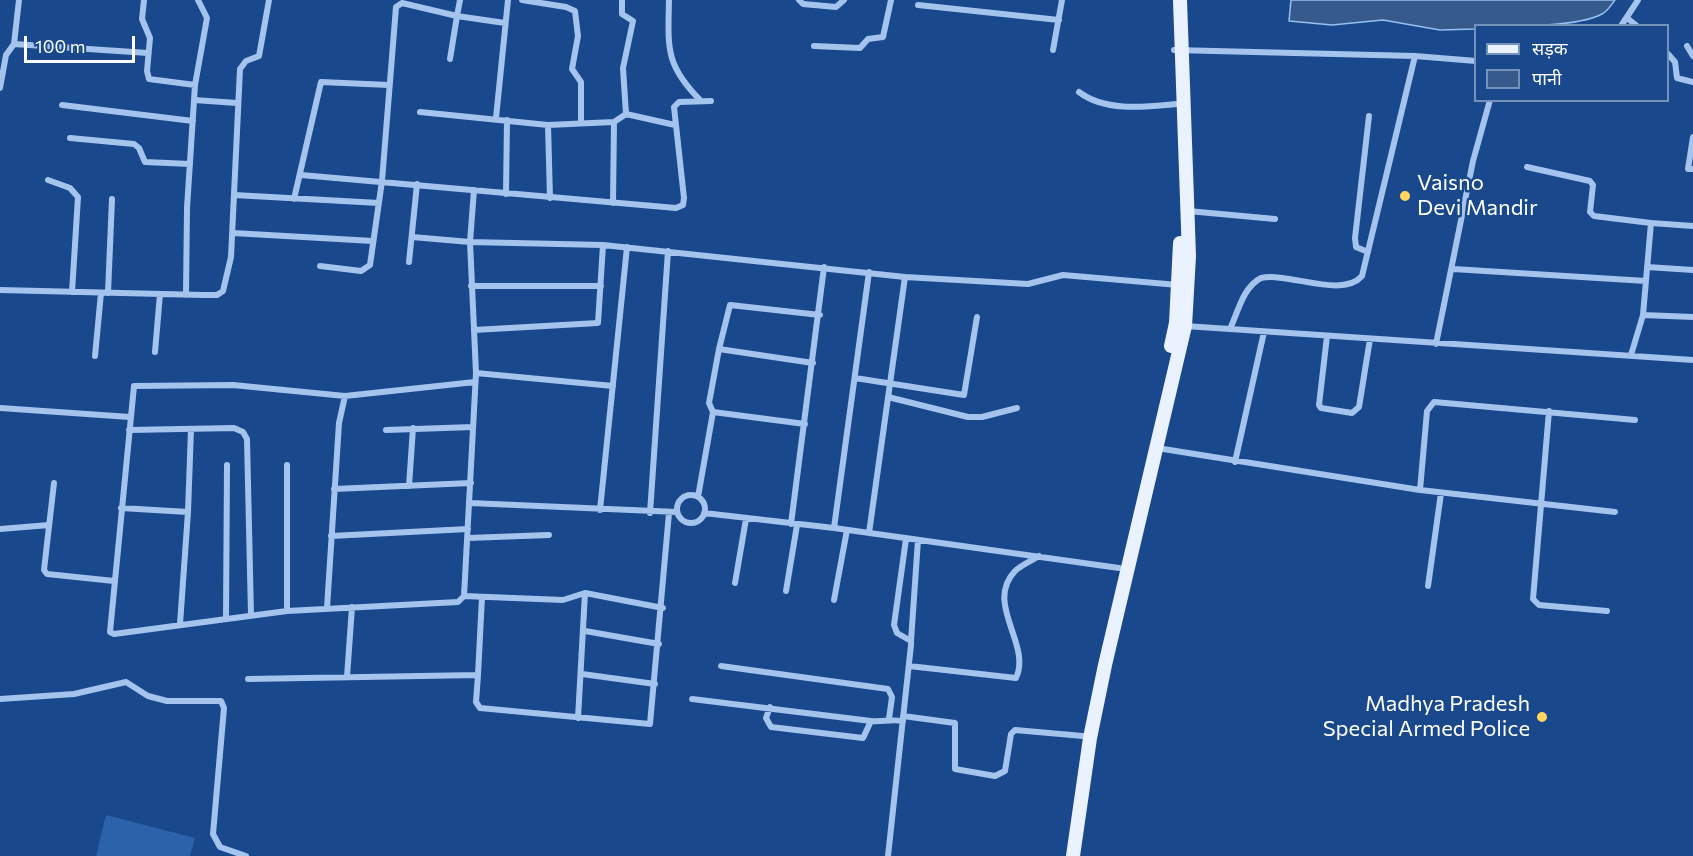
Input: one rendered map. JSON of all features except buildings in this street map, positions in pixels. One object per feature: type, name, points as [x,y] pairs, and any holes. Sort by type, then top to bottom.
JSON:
[{"type":"main road","points":[[1073,856],[1090,738],[1103,675],[1185,326],[1184,286],[1188,211],[1178,50],[1172,0]]},
{"type":"main road","points":[[1065,856],[1097,659],[1156,416],[1184,286],[1180,255],[1176,104],[1180,0]]},
{"type":"street","points":[[0,88],[1,68],[14,44],[19,0]]},
{"type":"street","points":[[144,0],[142,16],[150,32],[147,72],[149,79],[195,85]]},
{"type":"street","points":[[186,295],[195,85],[207,18],[198,0]]},
{"type":"street","points":[[0,290],[186,295],[216,295],[223,291],[231,257],[233,233],[240,69],[246,61],[259,56],[269,0]]},
{"type":"street","points":[[450,59],[460,0]]},
{"type":"street","points":[[496,118],[508,0]]},
{"type":"street","points":[[522,0],[566,6],[575,11],[578,36],[572,69],[580,82],[581,123]]},
{"type":"street","points":[[622,0],[622,14],[633,21],[623,68],[626,114]]},
{"type":"street","points":[[669,0],[671,59],[677,73],[701,101]]},
{"type":"street","points":[[799,0],[803,4],[836,7],[844,0]]},
{"type":"street","points":[[814,46],[860,48],[868,39],[883,38],[891,0]]},
{"type":"street","points":[[1053,50],[1062,0]]},
{"type":"street","points":[[1622,24],[1638,0]]},
{"type":"street","points":[[320,266],[365,270],[370,265],[382,181],[398,4],[505,23]]},
{"type":"street","points":[[918,5],[1059,20]]},
{"type":"street","points":[[1627,18],[1634,24]]},
{"type":"street","points":[[14,44],[148,53]]},
{"type":"street","points":[[1687,46],[1693,56]]},
{"type":"street","points":[[1178,50],[1415,56],[1474,61]]},
{"type":"street","points":[[1669,55],[1675,62],[1677,78],[1693,82]]},
{"type":"street","points":[[1230,329],[1253,283],[1268,277],[1343,286],[1357,282],[1362,276],[1415,56]]},
{"type":"street","points":[[294,199],[321,82],[389,85]]},
{"type":"street","points":[[1079,92],[1089,99],[1125,106],[1176,104]]},
{"type":"street","points":[[195,100],[237,103]]},
{"type":"street","points":[[301,175],[676,208],[683,205],[675,104],[711,101]]},
{"type":"street","points":[[1437,344],[1454,269],[1473,161],[1489,102]]},
{"type":"street","points":[[62,105],[193,121]]},
{"type":"street","points":[[420,112],[548,125],[614,122],[626,114],[675,125]]},
{"type":"street","points":[[1368,252],[1356,247],[1355,238],[1369,116]]},
{"type":"street","points":[[506,194],[507,120]]},
{"type":"street","points":[[613,203],[614,122]]},
{"type":"street","points":[[548,125],[550,198]]},
{"type":"street","points":[[1693,137],[1688,168],[1693,169]]},
{"type":"street","points":[[70,138],[134,144],[139,148],[145,162],[190,164]]},
{"type":"street","points":[[1527,167],[1592,182],[1590,212],[1594,216],[1693,226]]},
{"type":"street","points":[[48,180],[70,188],[78,197],[72,292]]},
{"type":"street","points":[[409,262],[417,184]]},
{"type":"street","points":[[474,190],[470,242],[476,373],[464,596],[458,602],[287,611],[111,633],[130,417],[133,390],[136,385],[233,385],[345,396],[475,382]]},
{"type":"street","points":[[234,195],[379,203]]},
{"type":"street","points":[[95,356],[104,293],[112,199]]},
{"type":"street","points":[[1188,211],[1275,219]]},
{"type":"street","points":[[1630,355],[1643,315],[1651,223]]},
{"type":"street","points":[[233,233],[373,241]]},
{"type":"street","points":[[412,237],[470,242],[603,245],[905,277],[1028,284],[1063,275],[1184,286]]},
{"type":"street","points":[[474,330],[594,325],[600,318],[603,245]]},
{"type":"street","points":[[600,510],[627,247]]},
{"type":"street","points":[[650,513],[668,251]]},
{"type":"street","points":[[786,591],[824,267]]},
{"type":"street","points":[[1647,267],[1693,270]]},
{"type":"street","points":[[1454,269],[1646,281]]},
{"type":"street","points":[[834,528],[869,272]]},
{"type":"street","points":[[869,533],[905,277]]},
{"type":"street","points":[[471,286],[601,286]]},
{"type":"street","points":[[155,352],[160,294]]},
{"type":"street","points":[[698,497],[713,412],[709,403],[730,305],[820,315]]},
{"type":"street","points":[[1643,315],[1693,317]]},
{"type":"street","points":[[855,378],[964,395],[978,316]]},
{"type":"street","points":[[1185,326],[1693,360]]},
{"type":"street","points":[[1235,462],[1264,332]]},
{"type":"street","points":[[1327,336],[1319,405],[1322,408],[1352,412],[1359,408],[1370,339]]},
{"type":"street","points":[[719,349],[813,363]]},
{"type":"street","points":[[476,373],[613,386]]},
{"type":"street","points":[[327,608],[339,423],[345,396]]},
{"type":"street","points":[[888,397],[968,417],[1017,408]]},
{"type":"street","points":[[1420,490],[1427,411],[1429,405],[1434,402],[1635,420]]},
{"type":"street","points":[[0,408],[130,417]]},
{"type":"street","points":[[1550,411],[1533,599],[1539,605],[1607,611]]},
{"type":"street","points":[[713,412],[805,424]]},
{"type":"street","points":[[386,430],[473,427]]},
{"type":"street","points":[[129,430],[234,428],[243,432],[247,439],[251,615]]},
{"type":"street","points":[[409,486],[413,428]]},
{"type":"street","points":[[180,624],[191,429]]},
{"type":"street","points":[[1157,448],[1441,493],[1615,512]]},
{"type":"street","points":[[226,618],[227,465]]},
{"type":"street","points":[[287,465],[287,611]]},
{"type":"street","points":[[54,483],[43,567],[47,574],[114,581]]},
{"type":"street","points":[[334,489],[471,483]]},
{"type":"street","points":[[1428,586],[1441,493]]},
{"type":"street","points":[[685,497],[698,497],[704,504],[704,513],[699,521],[690,523],[682,520],[677,512],[678,503],[685,497]]},
{"type":"street","points":[[470,503],[650,513],[677,512]]},
{"type":"street","points":[[121,508],[188,513]]},
{"type":"street","points":[[482,597],[476,702],[480,708],[650,724],[663,608],[669,513]]},
{"type":"street","points":[[704,513],[834,528],[1119,568]]},
{"type":"street","points":[[735,583],[746,519]]},
{"type":"street","points":[[0,529],[49,525]]},
{"type":"street","points":[[331,536],[468,530]]},
{"type":"street","points":[[834,600],[847,530]]},
{"type":"street","points":[[468,538],[549,535]]},
{"type":"street","points":[[906,539],[894,625],[897,633],[911,641]]},
{"type":"street","points":[[888,856],[909,666],[918,540]]},
{"type":"street","points":[[909,666],[1016,678],[1019,657],[1008,624],[1007,584],[1016,570],[1039,556]]},
{"type":"street","points":[[464,596],[563,600],[585,593],[663,608]]},
{"type":"street","points":[[578,718],[585,631],[585,593]]},
{"type":"street","points":[[347,677],[352,607]]},
{"type":"street","points":[[585,631],[659,644]]},
{"type":"street","points":[[721,666],[888,689],[892,697],[889,718]]},
{"type":"street","points":[[582,674],[655,684]]},
{"type":"street","points":[[248,679],[478,675]]},
{"type":"street","points":[[0,699],[74,694],[126,682],[148,696],[159,699],[221,701],[224,708],[213,834],[220,847],[246,856]]},
{"type":"street","points":[[692,699],[871,721],[882,722],[889,718],[903,718],[954,723],[955,769],[995,776],[1005,771],[1011,734],[1015,730],[1083,736]]},
{"type":"street","points":[[770,707],[766,718],[771,727],[863,738],[871,721]]},
{"type":"shaded area","points":[[106,815],[195,838],[190,856],[96,856]]},
{"type":"water","points":[[1291,0],[1615,0],[1602,14],[1590,19],[1559,24],[1474,24],[1474,29],[1440,30],[1383,20],[1332,25],[1289,21]]},
{"type":"place","name":"Vaisno Devi Mandir","points":[[1405,196]]},
{"type":"place","name":"Madhya Pradesh Special Armed Police","points":[[1542,717]]}]
